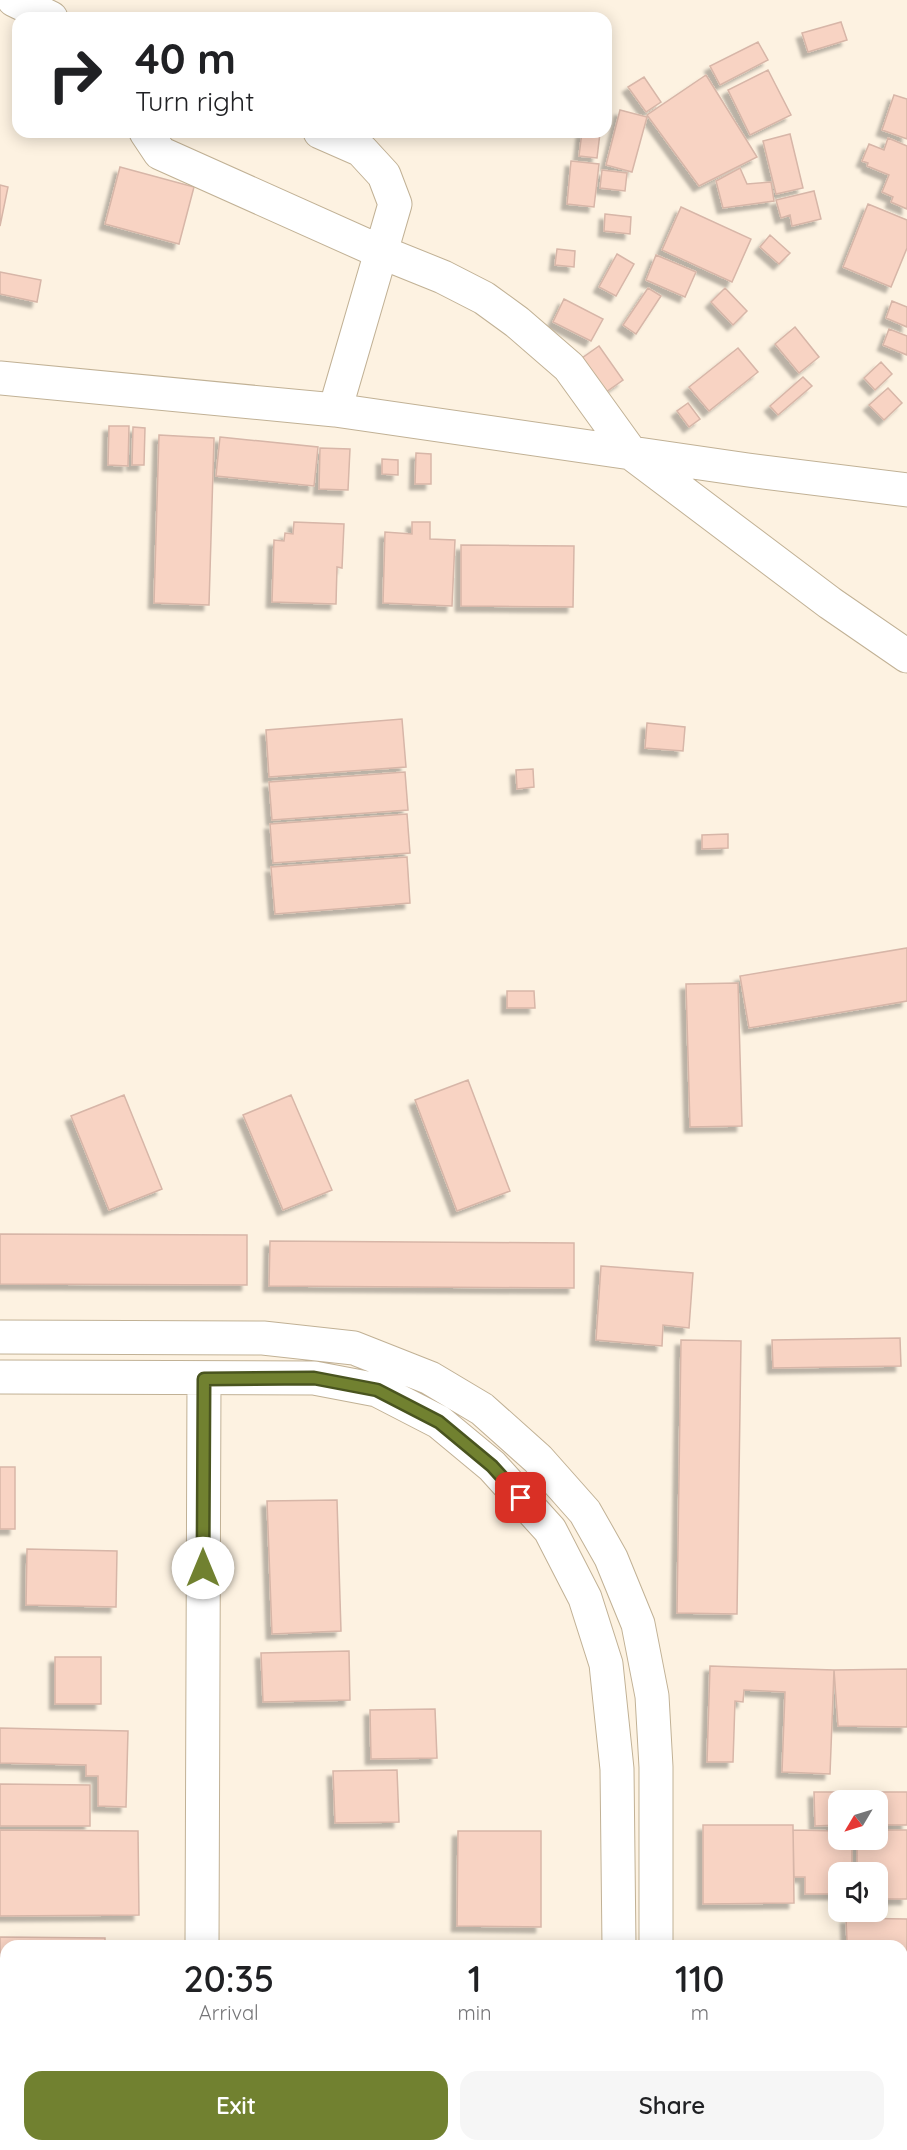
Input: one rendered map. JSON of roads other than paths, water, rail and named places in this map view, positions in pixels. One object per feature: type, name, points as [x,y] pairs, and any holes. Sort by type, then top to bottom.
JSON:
[{"type":"street","points":[[14,0],[39,12]]},
{"type":"street","points":[[150,138],[160,153],[381,252],[443,277],[484,298],[517,322],[569,367],[631,453],[830,603],[907,656]]},
{"type":"street","points":[[334,138],[361,150],[384,175],[395,204],[335,410]]},
{"type":"street","points":[[0,378],[335,410],[748,470],[907,490]]},
{"type":"street","points":[[0,1337],[263,1338],[354,1348],[430,1378],[482,1409],[538,1459],[585,1512],[611,1558],[638,1624],[652,1696],[656,1767],[656,1940]]},
{"type":"street","points":[[0,1377],[314,1378],[377,1390],[439,1422],[492,1466],[550,1530],[585,1598],[606,1664],[617,1769],[620,1940]]},
{"type":"street","points":[[202,1940],[204,1379]]},
{"type":"street","points":[[618,1808],[656,1810]]}]
